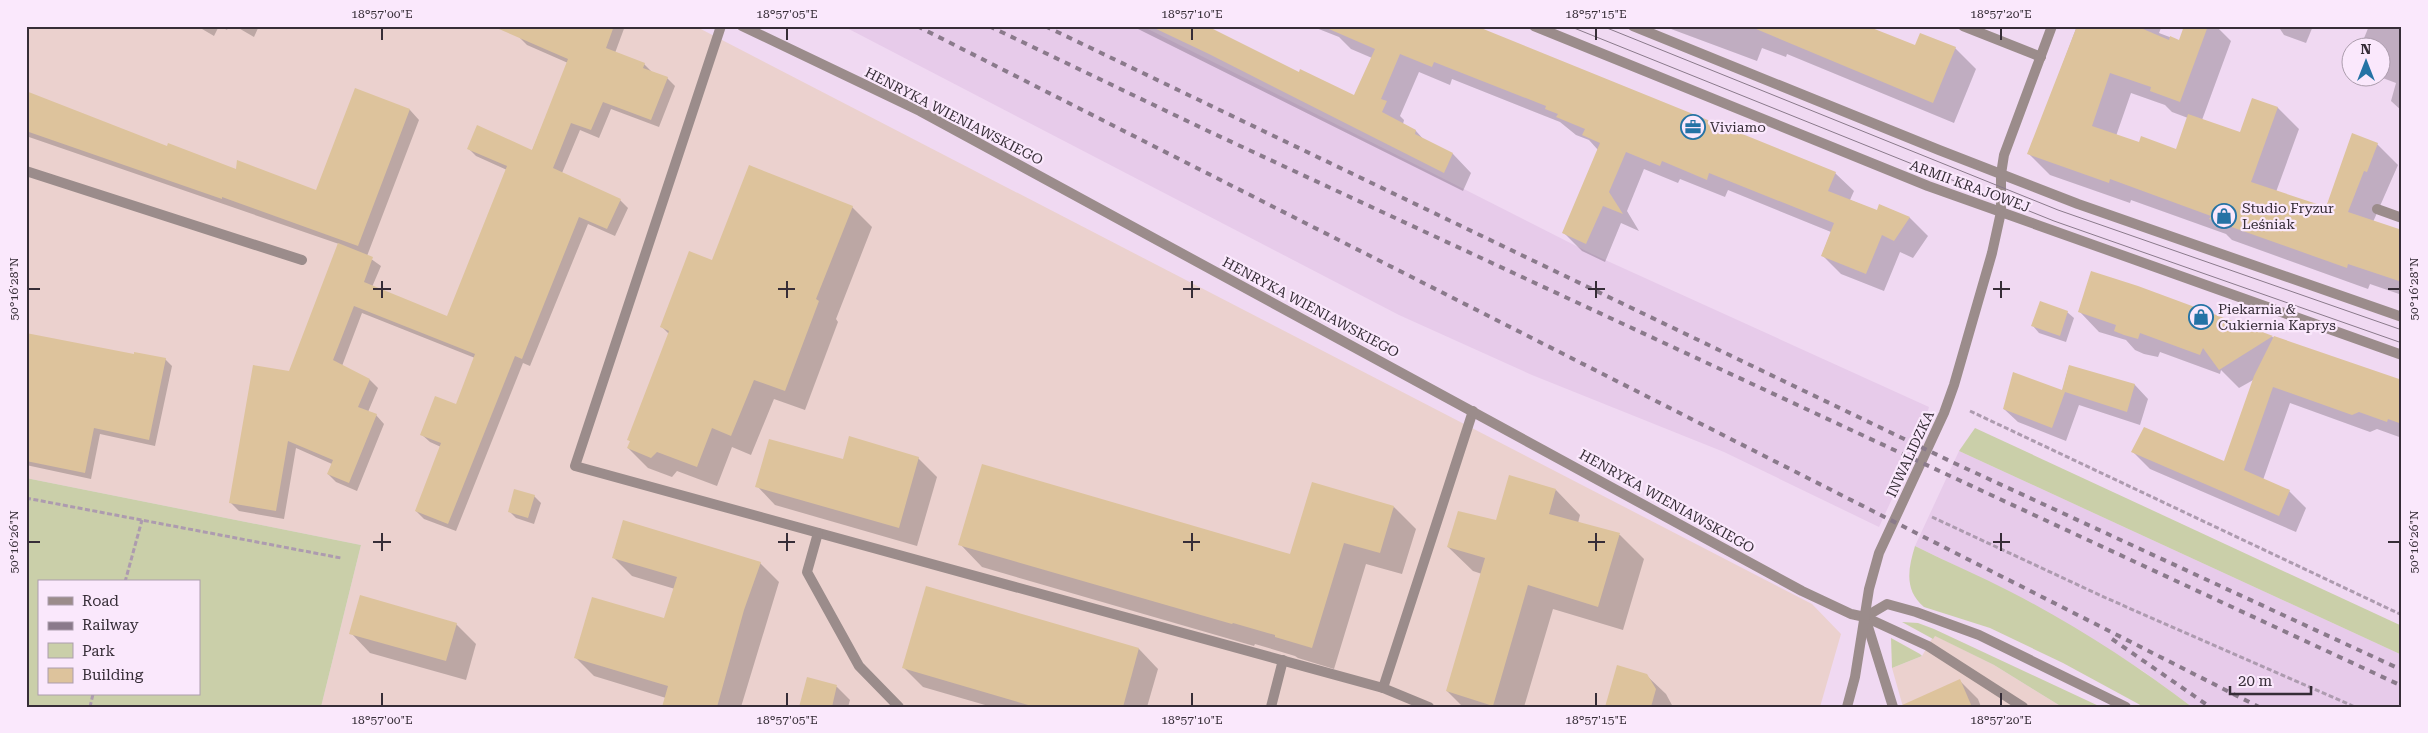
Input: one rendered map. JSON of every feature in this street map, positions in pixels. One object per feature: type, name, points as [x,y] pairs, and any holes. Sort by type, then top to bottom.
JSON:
[{"type":"street","points":[[721,26],[575,466],[1384,688],[1429,707]]},
{"type":"street","name":"HENRYKA WIENIAWSKIEGO","points":[[742,26],[920,111],[1802,591],[1928,646],[2024,707]]},
{"type":"street","name":"ARMII KRAJOWEJ","points":[[1534,26],[1919,182],[2402,355]]},
{"type":"street","name":"ARMII KRAJOWEJ","points":[[1633,26],[2078,204],[2402,317]]},
{"type":"street","points":[[1963,26],[2040,57]]},
{"type":"street","name":"INWALIDZKA","points":[[1847,707],[1856,677],[1865,617],[1879,553],[1944,413],[1954,385],[1991,259],[2001,212],[2004,155],[2052,26]]},
{"type":"street","points":[[26,171],[302,260]]},
{"type":"street","points":[[2377,209],[2402,218]]},
{"type":"street","points":[[1384,688],[1473,411]]},
{"type":"street","points":[[818,532],[807,572],[859,666],[900,707]]},
{"type":"street","points":[[1893,707],[1886,690],[1865,617],[1887,604],[1916,612],[1979,635],[2126,707]]},
{"type":"street","points":[[1270,707],[1284,660]]},
{"type":"path","points":[[1970,411],[2402,615]]},
{"type":"path","points":[[26,498],[341,558]]},
{"type":"path","points":[[1932,517],[2106,598],[2355,707]]},
{"type":"path","points":[[126,580],[142,520]]},
{"type":"shaded area","points":[[26,26],[695,26],[1812,604],[1841,634],[1820,707],[321,707],[361,545],[26,478]]},
{"type":"shaded area","points":[[843,26],[1142,26],[1592,254],[1929,407],[1921,436],[1879,527],[1724,452],[1532,375],[1399,315]]},
{"type":"shaded area","points":[[1959,451],[2402,655],[2402,707],[2192,707],[2143,671],[2080,632],[2012,593],[1915,546]]},
{"type":"shaded area","points":[[1934,635],[1994,665],[2062,707],[1903,707],[1892,668],[1922,656]]},
{"type":"green space","points":[[1975,428],[2402,626],[2402,655],[1959,451]]},
{"type":"green space","points":[[26,478],[361,545],[321,707],[26,707]]},
{"type":"green space","points":[[1915,546],[1999,586],[2058,618],[2127,660],[2192,707],[2144,707],[2063,663],[1990,628],[1924,607],[1913,594],[1909,579]]},
{"type":"green space","points":[[1902,622],[1918,623],[1934,629],[2101,707],[2062,707],[1994,665],[1935,636],[1933,639]]},
{"type":"green space","points":[[1891,638],[1920,654],[1922,656],[1892,668]]},
{"type":"building","points":[[492,26],[614,26],[606,48],[645,63],[643,68],[668,77],[651,120],[603,102],[591,130],[571,123],[553,168],[621,199],[607,229],[579,217],[522,359],[515,356],[448,524],[415,511],[441,443],[420,435],[435,396],[456,404],[475,354],[354,306],[333,360],[370,379],[358,407],[377,414],[349,483],[327,474],[333,460],[288,441],[276,511],[229,503],[253,365],[289,371],[338,243],[373,257],[364,282],[447,316],[507,166],[467,149],[477,125],[532,150],[568,59]]},
{"type":"building","points":[[1150,26],[1207,26],[1299,72],[1300,69],[1354,95],[1375,49],[1322,26],[1476,26],[1836,172],[1828,191],[1877,210],[1879,204],[1910,217],[1894,241],[1882,235],[1866,274],[1821,256],[1834,223],[1709,173],[1707,180],[1662,161],[1660,166],[1626,152],[1609,192],[1623,214],[1603,206],[1586,244],[1562,233],[1600,143],[1582,135],[1585,129],[1556,117],[1558,114],[1545,109],[1546,106],[1434,62],[1432,67],[1400,54],[1381,99],[1387,101],[1382,112],[1416,130],[1415,134],[1453,153],[1444,173]]},
{"type":"building","points":[[1749,26],[1867,26],[1915,45],[1920,33],[1956,47],[1933,103]]},
{"type":"building","points":[[2077,26],[2136,26],[2169,40],[2170,36],[2179,40],[2184,26],[2208,26],[2180,102],[2150,91],[2151,87],[2110,73],[2092,126],[2139,142],[2141,136],[2176,149],[2188,114],[2240,132],[2252,98],[2278,107],[2251,182],[2326,207],[2352,133],[2378,143],[2367,172],[2364,171],[2348,212],[2402,230],[2402,282],[2348,264],[2347,268],[2209,219],[2211,216],[2110,179],[2109,183],[2027,154]]},
{"type":"building","points":[[355,88],[410,109],[358,246],[222,197],[222,199],[26,131],[26,91],[167,146],[168,143],[236,169],[237,160],[316,190]]},
{"type":"building","points":[[749,165],[853,206],[816,299],[819,301],[785,391],[754,380],[731,436],[712,428],[697,467],[657,452],[651,458],[627,448],[630,441],[627,440],[669,331],[660,327],[689,251],[712,260]]},
{"type":"building","points":[[2091,271],[2138,286],[2273,336],[2219,370],[2203,348],[2200,355],[2140,333],[2138,339],[2124,335],[2114,331],[2116,325],[2078,312]]},
{"type":"building","points":[[2040,301],[2068,311],[2060,336],[2031,326]]},
{"type":"building","points":[[26,333],[134,354],[134,352],[166,358],[149,440],[94,428],[85,473],[26,461]]},
{"type":"building","points":[[2274,336],[2402,380],[2402,424],[2388,419],[2387,422],[2359,412],[2352,415],[2273,387],[2244,470],[2290,490],[2279,516],[2131,452],[2144,427],[2224,461],[2254,376]]},
{"type":"building","points":[[2069,365],[2135,384],[2127,412],[2065,392],[2052,428],[2003,409],[2013,372],[2062,390]]},
{"type":"building","points":[[849,436],[919,457],[899,528],[755,487],[769,439],[843,459]]},
{"type":"building","points":[[982,464],[1290,554],[1312,482],[1394,506],[1380,553],[1344,543],[1312,648],[1275,637],[1275,635],[958,545]]},
{"type":"building","points":[[1509,475],[1556,489],[1549,514],[1620,533],[1598,607],[1528,585],[1493,706],[1446,691],[1485,558],[1447,547],[1458,511],[1496,520]]},
{"type":"building","points":[[514,489],[535,495],[528,518],[508,512]]},
{"type":"building","points":[[623,520],[761,562],[744,610],[717,707],[662,707],[668,686],[574,658],[592,597],[664,618],[677,577],[612,558]]},
{"type":"building","points":[[926,586],[1139,648],[1123,707],[1035,707],[902,668]]},
{"type":"building","points":[[360,595],[457,623],[446,661],[349,634]]},
{"type":"building","points":[[1617,665],[1647,674],[1656,689],[1651,707],[1605,707]]},
{"type":"building","points":[[807,677],[837,685],[832,707],[799,707]]},
{"type":"building","points":[[1960,679],[1972,707],[1900,707],[1900,706]]},
{"type":"tram line","points":[[1569,26],[2054,221],[2402,343]]},
{"type":"tram line","points":[[1602,26],[2058,210],[2402,330]]},
{"type":"railway","points":[[917,26],[2259,707]]},
{"type":"railway","points":[[989,26],[1208,131],[2402,686]]},
{"type":"railway","points":[[1045,26],[1952,462],[2402,670]]},
{"type":"railway","points":[[2112,639],[2210,707]]},
{"type":"place","name":"Viviamo","points":[[1693,127]]},
{"type":"place","name":"Studio Fryzur Leśniak","points":[[2224,216]]},
{"type":"place","name":"Piekarnia & Cukiernia Kaprys","points":[[2201,317]]}]
